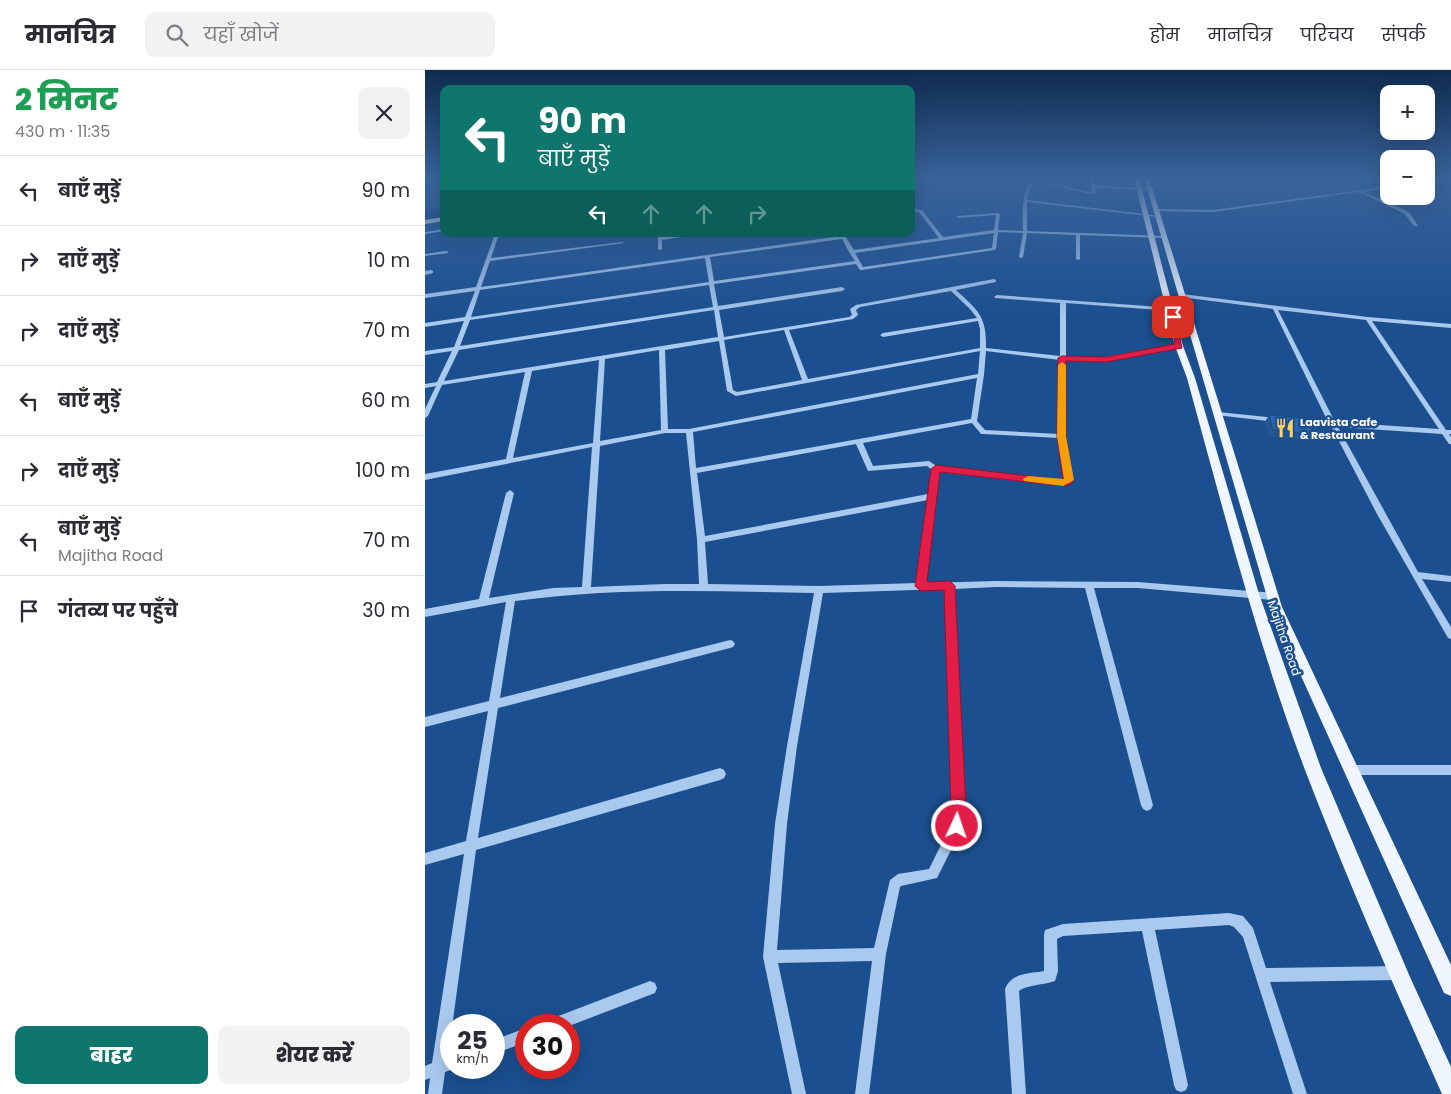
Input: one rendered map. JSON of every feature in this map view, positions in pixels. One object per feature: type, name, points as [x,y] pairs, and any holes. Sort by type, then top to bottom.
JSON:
[{"type":"highway","points":[[425,229],[440,227]]},
{"type":"main road","name":"Majitha Road","points":[[1151,226],[1150,237],[1179,346],[1191,378],[1253,594],[1313,769],[1451,1091]]},
{"type":"main road","name":"Majitha Road","points":[[1159,226],[1164,237],[1272,596],[1451,986]]},
{"type":"street","points":[[932,226],[942,239]]},
{"type":"street","points":[[844,237],[861,269],[867,269],[987,252],[995,248],[997,226]]},
{"type":"street","points":[[1021,257],[1025,226]]},
{"type":"street","points":[[425,233],[440,231]]},
{"type":"street","points":[[851,252],[997,231],[1164,237]]},
{"type":"street","points":[[1078,234],[1079,259]]},
{"type":"street","points":[[425,416],[438,384],[460,340],[496,237]]},
{"type":"street","points":[[660,237],[660,249]]},
{"type":"street","points":[[425,296],[830,237]]},
{"type":"street","points":[[487,260],[622,243]]},
{"type":"street","points":[[425,255],[446,252]]},
{"type":"street","points":[[707,256],[723,339],[730,390],[733,392],[741,393],[806,382],[982,349],[1062,358],[1106,360],[1179,346]]},
{"type":"street","points":[[425,325],[857,262]]},
{"type":"street","points":[[425,386],[662,350],[851,318],[855,315],[853,309],[858,306],[994,282]]},
{"type":"street","points":[[425,353],[842,288]]},
{"type":"street","points":[[953,290],[981,319],[983,325],[981,374],[974,421],[983,432],[1062,436]]},
{"type":"street","points":[[1182,296],[1368,319],[1451,326]]},
{"type":"street","points":[[997,297],[1186,310]]},
{"type":"street","points":[[858,441],[871,469],[929,463],[936,469],[1066,482],[1069,478],[1062,436],[1063,301]]},
{"type":"street","points":[[1275,308],[1332,424],[1415,575],[1451,635]]},
{"type":"street","points":[[883,335],[981,319]]},
{"type":"street","points":[[1368,319],[1447,432],[1451,442]]},
{"type":"street","points":[[786,329],[806,382]]},
{"type":"street","points":[[662,350],[665,431]]},
{"type":"street","points":[[586,590],[602,359]]},
{"type":"street","points":[[509,460],[529,370]]},
{"type":"street","points":[[425,477],[665,431],[689,431],[981,374]]},
{"type":"street","points":[[1217,414],[1283,421]]},
{"type":"street","points":[[693,471],[974,421]]},
{"type":"street","points":[[1293,422],[1447,432]]},
{"type":"street","points":[[689,431],[701,540],[704,588]]},
{"type":"street","points":[[921,586],[931,496],[936,469]]},
{"type":"street","points":[[483,602],[510,493]]},
{"type":"street","points":[[701,540],[931,496]]},
{"type":"street","points":[[1415,575],[1451,579]]},
{"type":"street","points":[[1089,585],[1147,805]]},
{"type":"street","points":[[425,613],[553,592],[586,590],[704,588],[819,590],[921,586],[1138,585],[1272,596]]},
{"type":"street","points":[[862,1094],[879,954],[894,884],[898,880],[933,874],[957,826],[959,809],[950,586]]},
{"type":"street","points":[[799,1094],[770,957],[781,824],[792,746],[819,590]]},
{"type":"street","points":[[451,1014],[471,845],[511,598]]},
{"type":"street","points":[[425,722],[730,644]]},
{"type":"street","points":[[1351,770],[1451,770]]},
{"type":"street","points":[[425,859],[719,774]]},
{"type":"street","points":[[1019,1094],[1012,989],[1019,982],[1043,979],[1050,976],[1050,935],[1063,930],[1229,919],[1238,921],[1248,933],[1300,1094]]},
{"type":"street","points":[[1147,924],[1181,1085]]},
{"type":"street","points":[[770,957],[879,954]]},
{"type":"street","points":[[1263,975],[1399,973]]},
{"type":"street","points":[[580,1015],[650,988]]},
{"type":"street","points":[[425,1073],[440,1068]]},
{"type":"street","points":[[435,1094],[440,1079]]},
{"type":"building","points":[[1269,415],[1308,418],[1314,434],[1273,430]]},
{"type":"slow traffic","points":[[1028,479],[1063,483],[1069,480],[1062,436],[1062,365]]},
{"type":"place","name":"Laavista Cafe & Restaurant","points":[[1285,428]]},
{"type":"route","points":[[957,826],[959,809],[950,586],[921,586],[931,496],[936,469],[1068,482],[1069,478],[1062,436],[1062,358],[1106,360],[1179,346],[1173,317]]}]
